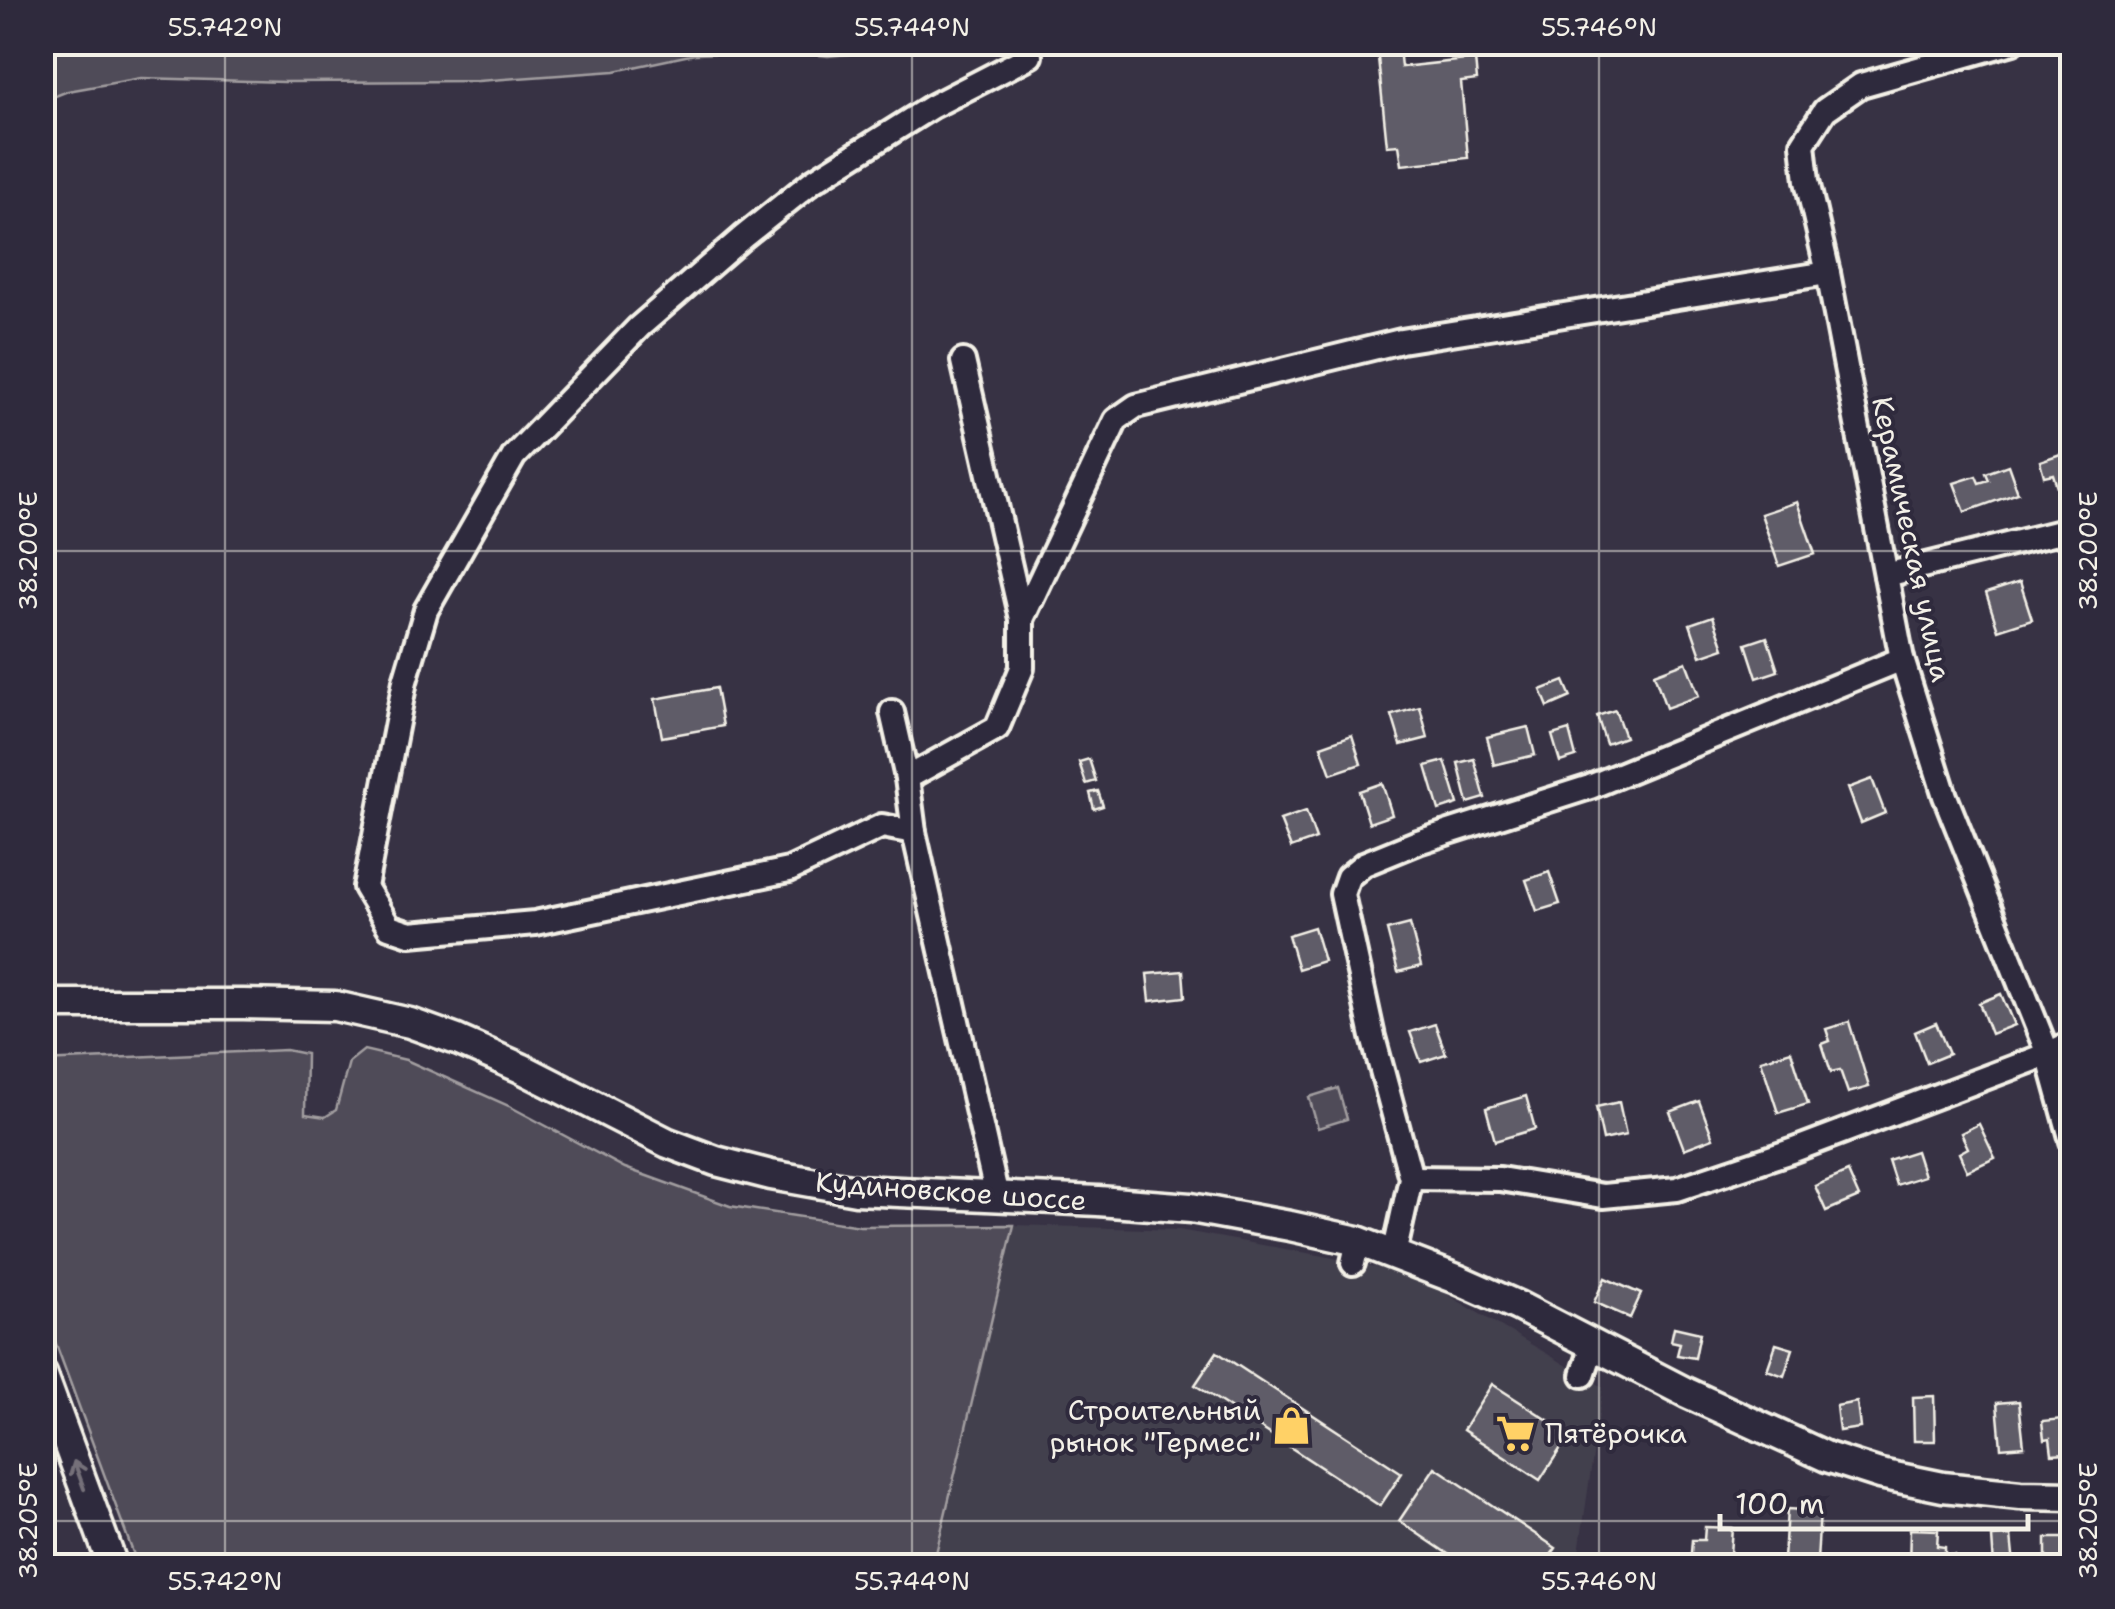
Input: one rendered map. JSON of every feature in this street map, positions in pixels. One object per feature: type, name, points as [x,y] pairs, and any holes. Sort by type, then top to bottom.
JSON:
[{"type":"main road","name":"Кудиновское шоссе","points":[[42,1004],[335,1006],[410,1023],[473,1047],[668,1143],[771,1175],[856,1190],[1191,1208],[1290,1226],[1356,1252],[1394,1255],[1456,1278],[1687,1393],[1827,1457],[1880,1474],[1943,1487],[2072,1496]]},
{"type":"main road","points":[[42,1373],[113,1566]]},
{"type":"street","name":"Керамическая улица","points":[[2013,42],[1861,85],[1824,110],[1803,144],[1807,181],[1902,660],[1945,796],[2048,1054],[2072,1141]]},
{"type":"street","points":[[914,832],[882,826],[788,870],[535,922],[410,934],[389,927],[365,887],[405,681],[426,610],[514,456],[639,328],[813,181],[932,107],[1030,56]]},
{"type":"street","points":[[1022,619],[1116,420],[1136,406],[1401,340],[1828,273]]},
{"type":"street","points":[[908,778],[997,728],[1022,668],[1022,619],[963,361]]},
{"type":"street","points":[[1886,575],[2072,529]]},
{"type":"street","points":[[1394,1255],[1411,1178],[1373,1037],[1342,894],[1348,876],[1364,864],[1418,842],[1590,787],[1902,660]]},
{"type":"street","points":[[892,712],[908,778],[914,832],[997,1196]]},
{"type":"street","points":[[1411,1178],[1500,1178],[1603,1196],[1677,1189],[1794,1150],[2072,1042]]},
{"type":"street","points":[[1583,1375],[1593,1345]]},
{"type":"shaded area","points":[[43,42],[965,43],[828,56],[784,51],[695,54],[615,71],[478,81],[141,78],[68,91],[43,101]]},
{"type":"shaded area","points":[[286,1050],[306,1054],[305,1114],[325,1117],[336,1110],[349,1062],[364,1050],[406,1060],[509,1106],[625,1168],[730,1206],[860,1226],[1014,1225],[933,1566],[138,1566],[43,1309],[43,1061]]},
{"type":"shaded area","points":[[1338,1088],[1347,1119],[1318,1128],[1309,1097]]},
{"type":"shaded area","points":[[1014,1225],[1179,1230],[1416,1276],[1603,1387],[1577,1566],[933,1566]]},
{"type":"building","points":[[1399,47],[1401,67],[1475,59],[1477,80],[1461,82],[1468,158],[1402,165],[1399,145],[1387,146],[1377,48]]},
{"type":"building","points":[[2072,96],[2072,135],[2063,98]]},
{"type":"building","points":[[2072,450],[2072,492],[2060,496],[2053,474],[2044,476],[2040,461]]},
{"type":"building","points":[[2008,465],[2018,493],[1965,512],[1954,483],[1976,476],[1979,483],[1989,480],[1986,473]]},
{"type":"building","points":[[1797,502],[1815,554],[1779,566],[1761,514]]},
{"type":"building","points":[[2020,582],[2032,619],[1998,630],[1986,593]]},
{"type":"building","points":[[1713,616],[1724,648],[1701,656],[1690,624]]},
{"type":"building","points":[[1767,637],[1778,671],[1757,678],[1746,644]]},
{"type":"building","points":[[1686,662],[1699,696],[1666,708],[1654,674]]},
{"type":"building","points":[[1564,681],[1571,697],[1548,707],[1541,690]]},
{"type":"building","points":[[716,688],[723,726],[662,737],[655,699]]},
{"type":"building","points":[[1420,707],[1428,738],[1401,745],[1392,715]]},
{"type":"building","points":[[1615,710],[1625,737],[1606,744],[1597,716]]},
{"type":"building","points":[[1528,727],[1535,755],[1494,765],[1487,737]]},
{"type":"building","points":[[1569,730],[1576,757],[1560,762],[1552,735]]},
{"type":"building","points":[[1352,735],[1361,764],[1331,774],[1321,746]]},
{"type":"building","points":[[1089,759],[1096,781],[1086,784],[1079,762]]},
{"type":"building","points":[[1474,759],[1485,798],[1468,803],[1458,763]]},
{"type":"building","points":[[1445,761],[1458,804],[1439,810],[1426,766]]},
{"type":"building","points":[[1872,779],[1885,813],[1861,823],[1848,788]]},
{"type":"building","points":[[1382,783],[1392,815],[1369,823],[1359,791]]},
{"type":"building","points":[[1098,791],[1103,806],[1094,809],[1090,793]]},
{"type":"building","points":[[1306,811],[1316,839],[1291,848],[1280,820]]},
{"type":"building","points":[[1549,872],[1560,904],[1537,911],[1526,880]]},
{"type":"building","points":[[1410,924],[1421,966],[1398,972],[1387,930]]},
{"type":"building","points":[[1314,927],[1324,961],[1298,969],[1288,935]]},
{"type":"building","points":[[1183,971],[1185,997],[1150,1001],[1147,974]]},
{"type":"building","points":[[2001,994],[2014,1025],[1991,1034],[1979,1003]]},
{"type":"building","points":[[1849,1022],[1869,1087],[1848,1093],[1840,1070],[1831,1072],[1822,1044],[1830,1041],[1826,1029]]},
{"type":"building","points":[[1936,1023],[1949,1054],[1927,1063],[1915,1032]]},
{"type":"building","points":[[1435,1024],[1446,1054],[1421,1062],[1410,1032]]},
{"type":"building","points":[[1791,1051],[1808,1104],[1778,1113],[1761,1060]]},
{"type":"building","points":[[1526,1096],[1535,1129],[1495,1141],[1486,1108]]},
{"type":"building","points":[[1699,1101],[1713,1138],[1684,1149],[1670,1112]]},
{"type":"building","points":[[1619,1102],[1626,1135],[1603,1140],[1596,1107]]},
{"type":"building","points":[[1979,1124],[1995,1158],[1967,1171],[1959,1153],[1968,1148],[1961,1133]]},
{"type":"building","points":[[1916,1151],[1924,1176],[1896,1185],[1888,1160]]},
{"type":"building","points":[[1848,1172],[1859,1197],[1826,1211],[1815,1186]]},
{"type":"building","points":[[1605,1278],[1641,1294],[1630,1318],[1594,1302]]},
{"type":"building","points":[[1674,1327],[1700,1333],[1695,1358],[1677,1355],[1680,1343],[1671,1341]]},
{"type":"building","points":[[1776,1344],[1793,1349],[1784,1376],[1767,1370]]},
{"type":"building","points":[[1217,1352],[1402,1473],[1380,1506],[1195,1385]]},
{"type":"building","points":[[1492,1384],[1570,1434],[1540,1480],[1463,1430]]},
{"type":"building","points":[[1934,1396],[1935,1441],[1914,1441],[1913,1397]]},
{"type":"building","points":[[2019,1401],[2024,1446],[2001,1448],[1997,1403]]},
{"type":"building","points":[[1857,1402],[1860,1428],[1839,1431],[1836,1406]]},
{"type":"building","points":[[2062,1419],[2066,1453],[2052,1454],[2050,1438],[2044,1439],[2042,1421]]},
{"type":"building","points":[[1435,1467],[1556,1548],[1543,1566],[1466,1566],[1399,1521]]},
{"type":"building","points":[[1787,1509],[1820,1511],[1817,1561],[1784,1559]]},
{"type":"building","points":[[1705,1527],[1732,1528],[1729,1566],[1690,1566],[1692,1540],[1704,1540]]},
{"type":"building","points":[[1910,1529],[1938,1530],[1937,1546],[1945,1547],[1945,1555],[1955,1555],[1955,1566],[1909,1566]]},
{"type":"building","points":[[2011,1536],[2014,1566],[1994,1566],[1992,1537]]},
{"type":"building","points":[[2046,1538],[2070,1538],[2070,1566],[2046,1566]]},
{"type":"place","name":"Строительный рынок \"Гермес\"","points":[[1291,1426]]},
{"type":"place","name":"Пятёрочка","points":[[1515,1433]]}]
